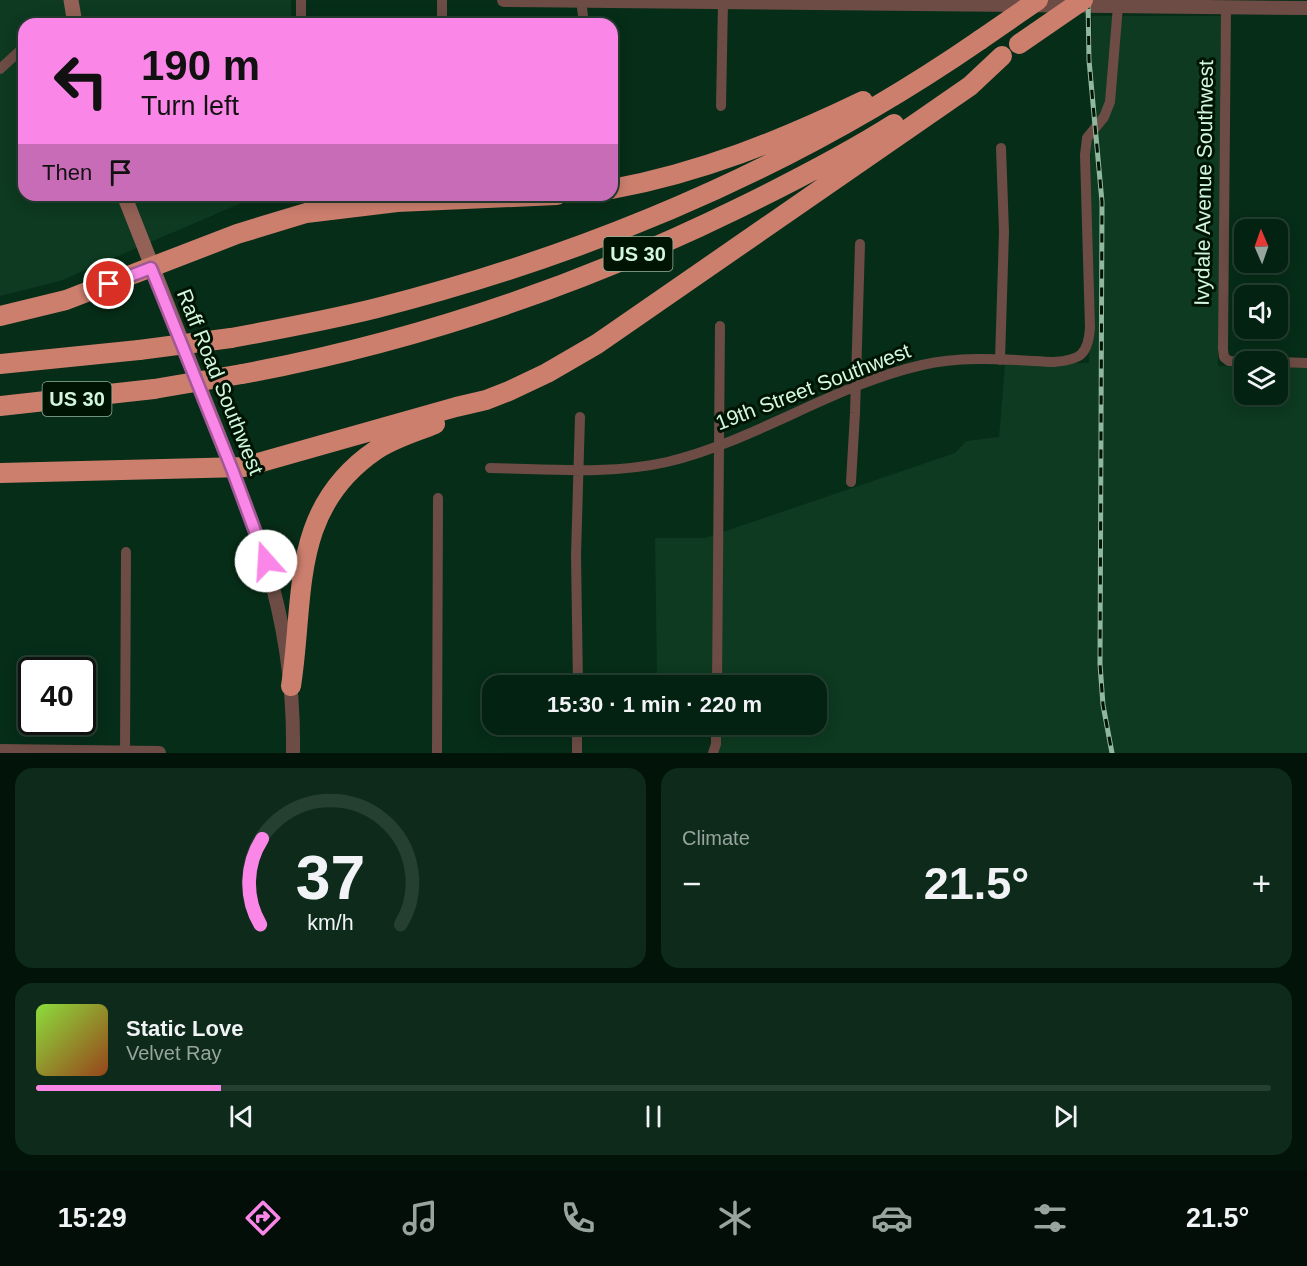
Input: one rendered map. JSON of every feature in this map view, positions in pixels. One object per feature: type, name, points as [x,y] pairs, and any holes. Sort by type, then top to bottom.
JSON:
[{"type":"highway","name":"US 30","points":[[0,364],[231,338],[320,321],[423,296],[524,265],[646,220],[737,181],[808,146],[898,95],[1038,0]]},
{"type":"highway","name":"US 30","points":[[0,406],[154,389],[290,365],[402,337],[479,314],[600,271],[786,185],[870,139],[1002,56],[1083,0]]},
{"type":"highway","points":[[618,188],[650,183],[783,138],[870,98],[980,40]]},
{"type":"highway","points":[[291,686],[308,543],[319,514],[334,490],[354,466],[393,440],[462,413],[547,373],[618,330],[970,86],[1002,56]]},
{"type":"highway","points":[[0,316],[66,300],[262,225],[311,212],[420,201]]},
{"type":"highway","points":[[0,473],[232,469],[280,458],[486,400]]},
{"type":"main road","points":[[71,0],[74,18]]},
{"type":"main road","name":"Raff Road Southwest","points":[[126,201],[232,469]]},
{"type":"street","points":[[301,0],[301,18]]},
{"type":"street","points":[[442,0],[442,18]]},
{"type":"street","points":[[504,0],[1307,8]]},
{"type":"street","points":[[581,0],[583,18]]},
{"type":"street","points":[[721,106],[723,2]]},
{"type":"street","name":"19th Street Southwest","points":[[490,468],[612,469],[652,465],[720,444],[856,387],[923,364],[1000,360],[1068,361],[1080,356],[1088,344],[1090,328],[1085,154],[1087,138],[1104,117],[1110,102],[1118,6]]},
{"type":"street","name":"Ivydale Avenue Southwest","points":[[1226,7],[1222,349],[1226,359],[1234,361]]},
{"type":"street","points":[[0,69],[18,52]]},
{"type":"street","points":[[1000,148],[1004,243],[1000,360]]},
{"type":"street","points":[[851,482],[860,244]]},
{"type":"street","points":[[717,675],[720,326]]},
{"type":"street","points":[[1288,362],[1307,363]]},
{"type":"street","points":[[578,675],[580,417]]},
{"type":"street","name":"Raff Road Southwest","points":[[232,469],[266,561],[281,622],[291,686],[293,753]]},
{"type":"street","points":[[437,753],[438,498]]},
{"type":"street","points":[[126,552],[126,753]]},
{"type":"street","points":[[576,753],[577,735]]},
{"type":"street","points":[[713,753],[716,735]]},
{"type":"street","points":[[0,751],[159,753]]},
{"type":"shaded area","points":[[0,0],[291,0],[291,18],[18,18],[18,201],[246,201],[60,281],[0,296]]},
{"type":"shaded area","points":[[1092,16],[1221,16],[1218,366],[1234,367],[1234,405],[1288,405],[1288,367],[1307,367],[1307,753],[712,753],[712,735],[827,735],[827,675],[657,675],[655,538],[705,538],[955,453],[966,441],[999,437],[1005,364],[1089,363]]},
{"type":"railway","points":[[1088,0],[1089,60],[1102,202],[1100,664],[1103,705],[1112,753]]},
{"type":"route","points":[[109,284],[151,268],[232,469],[266,561]]}]
